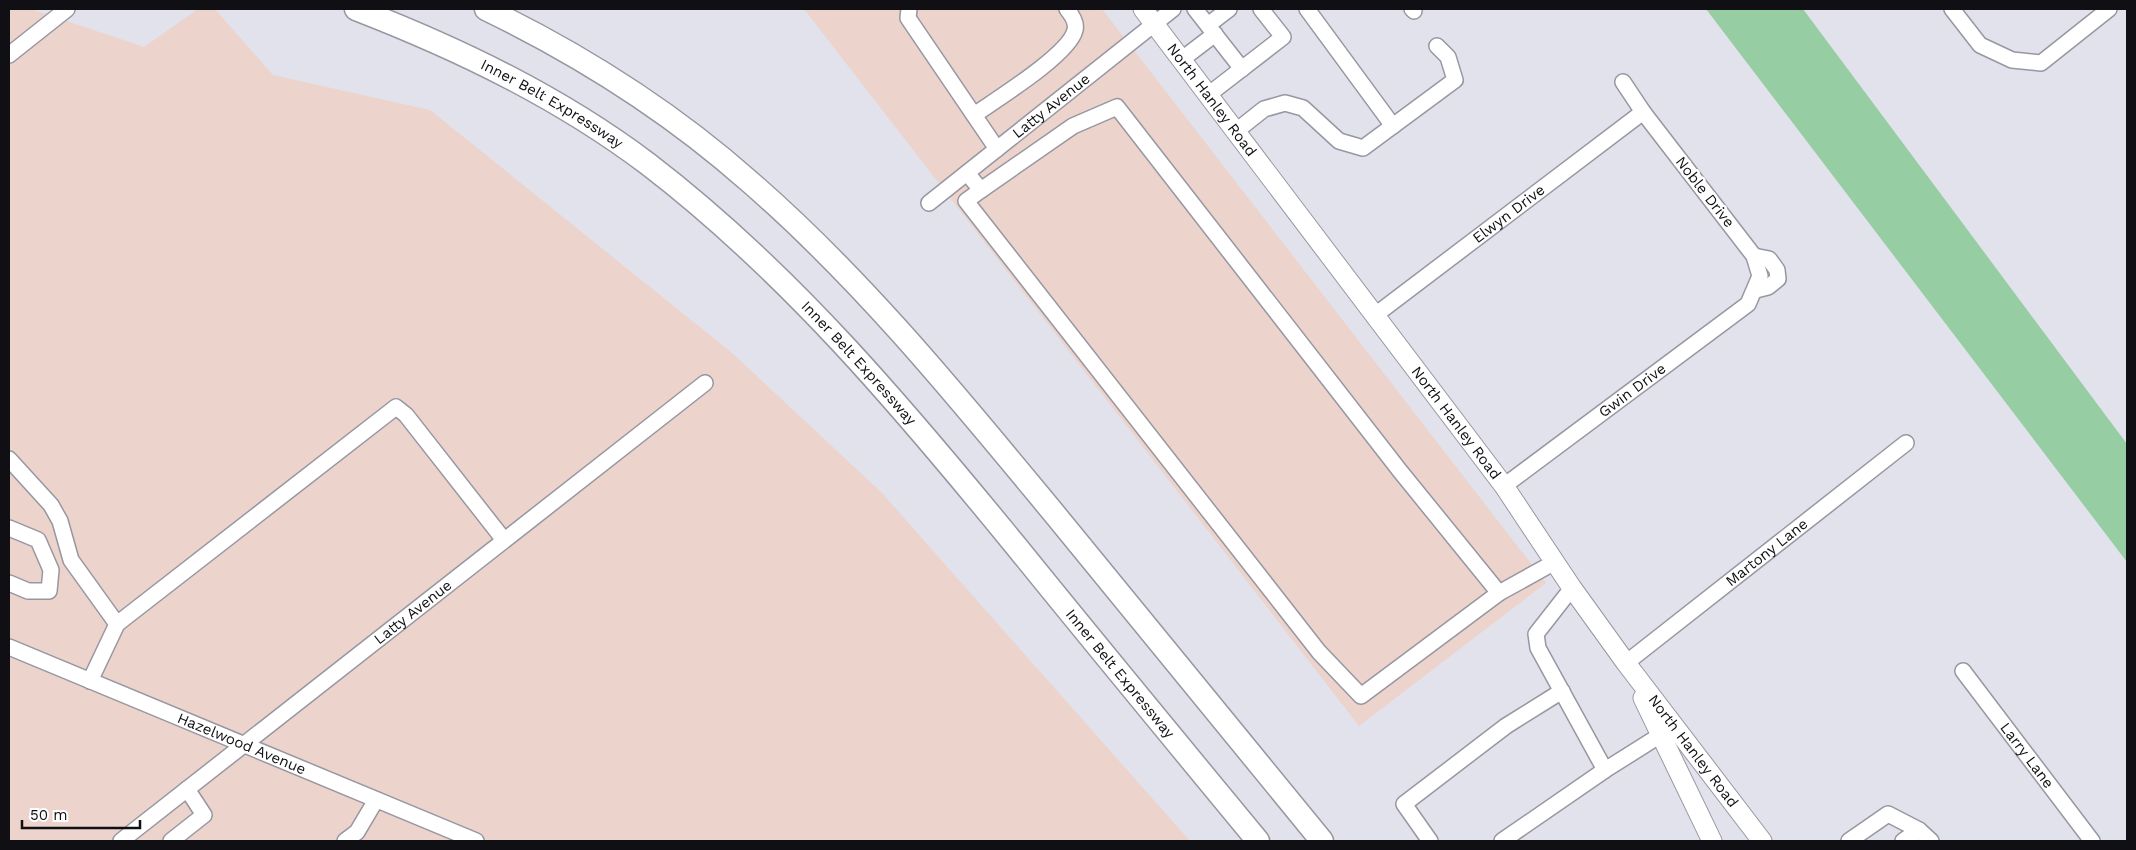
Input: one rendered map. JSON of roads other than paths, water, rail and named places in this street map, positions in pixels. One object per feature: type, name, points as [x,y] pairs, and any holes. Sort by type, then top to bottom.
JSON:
[{"type":"highway","name":"Inner Belt Expressway","points":[[356,9],[451,48],[549,100],[645,162],[734,235],[776,274],[816,316],[930,444],[1258,841]]},
{"type":"highway","points":[[486,9],[591,66],[673,120],[750,182],[822,250],[900,333],[991,437],[1322,841]]},
{"type":"main road","name":"North Hanley Road","points":[[1149,16],[1504,486],[1572,588],[1626,663],[1668,731],[1762,841]]},
{"type":"main road","points":[[1668,731],[1708,840]]},
{"type":"street","points":[[9,56],[67,9]]},
{"type":"street","points":[[909,9],[908,18],[998,149]]},
{"type":"street","points":[[974,115],[1056,56],[1072,38],[1076,28],[1072,16],[1067,9]]},
{"type":"street","name":"Latty Avenue","points":[[929,203],[998,149],[1149,16],[1173,9]]},
{"type":"street","points":[[1196,9],[1242,69]]},
{"type":"street","points":[[1181,60],[1229,9]]},
{"type":"street","points":[[1208,96],[1283,37],[1261,9]]},
{"type":"street","points":[[1307,9],[1393,126]]},
{"type":"street","points":[[1952,9],[1980,45],[2012,60],[2041,63],[2109,9]]},
{"type":"street","points":[[1236,132],[1264,109],[1285,103],[1303,108],[1339,140],[1363,148],[1455,80],[1448,57],[1437,46]]},
{"type":"street","name":"Noble Drive","points":[[1623,82],[1643,112],[1754,256],[1758,283]]},
{"type":"street","points":[[1499,593],[1400,471],[1118,108],[1073,126],[966,201],[1319,652],[1361,696],[1499,593],[1555,562]]},
{"type":"street","name":"Elwyn Drive","points":[[1374,316],[1643,112]]},
{"type":"street","points":[[967,173],[981,190]]},
{"type":"street","name":"Gwin Drive","points":[[1504,486],[1748,304],[1758,283]]},
{"type":"street","name":"Latty Avenue","points":[[121,841],[704,383]]},
{"type":"street","points":[[90,681],[117,624],[396,407],[406,414],[504,540]]},
{"type":"street","name":"Martony Lane","points":[[1626,663],[1906,443]]},
{"type":"street","points":[[9,459],[51,505],[60,521],[72,560],[117,624]]},
{"type":"street","points":[[9,528],[38,540],[51,570],[49,591],[28,591],[9,583]]},
{"type":"street","points":[[1572,588],[1536,634],[1538,648],[1606,770]]},
{"type":"street","name":"Hazelwood Avenue","points":[[9,647],[476,841]]},
{"type":"street","name":"Larry Lane","points":[[1963,671],[2092,841]]},
{"type":"street","points":[[1430,841],[1404,804],[1506,726],[1562,691]]},
{"type":"street","points":[[1502,841],[1606,770],[1668,731]]},
{"type":"street","points":[[172,841],[204,815],[187,789]]},
{"type":"street","points":[[345,841],[357,832],[376,800]]},
{"type":"street","points":[[1849,841],[1888,814],[1919,830],[1931,841]]},
{"type":"street","points":[[1903,841],[1919,830]]}]
